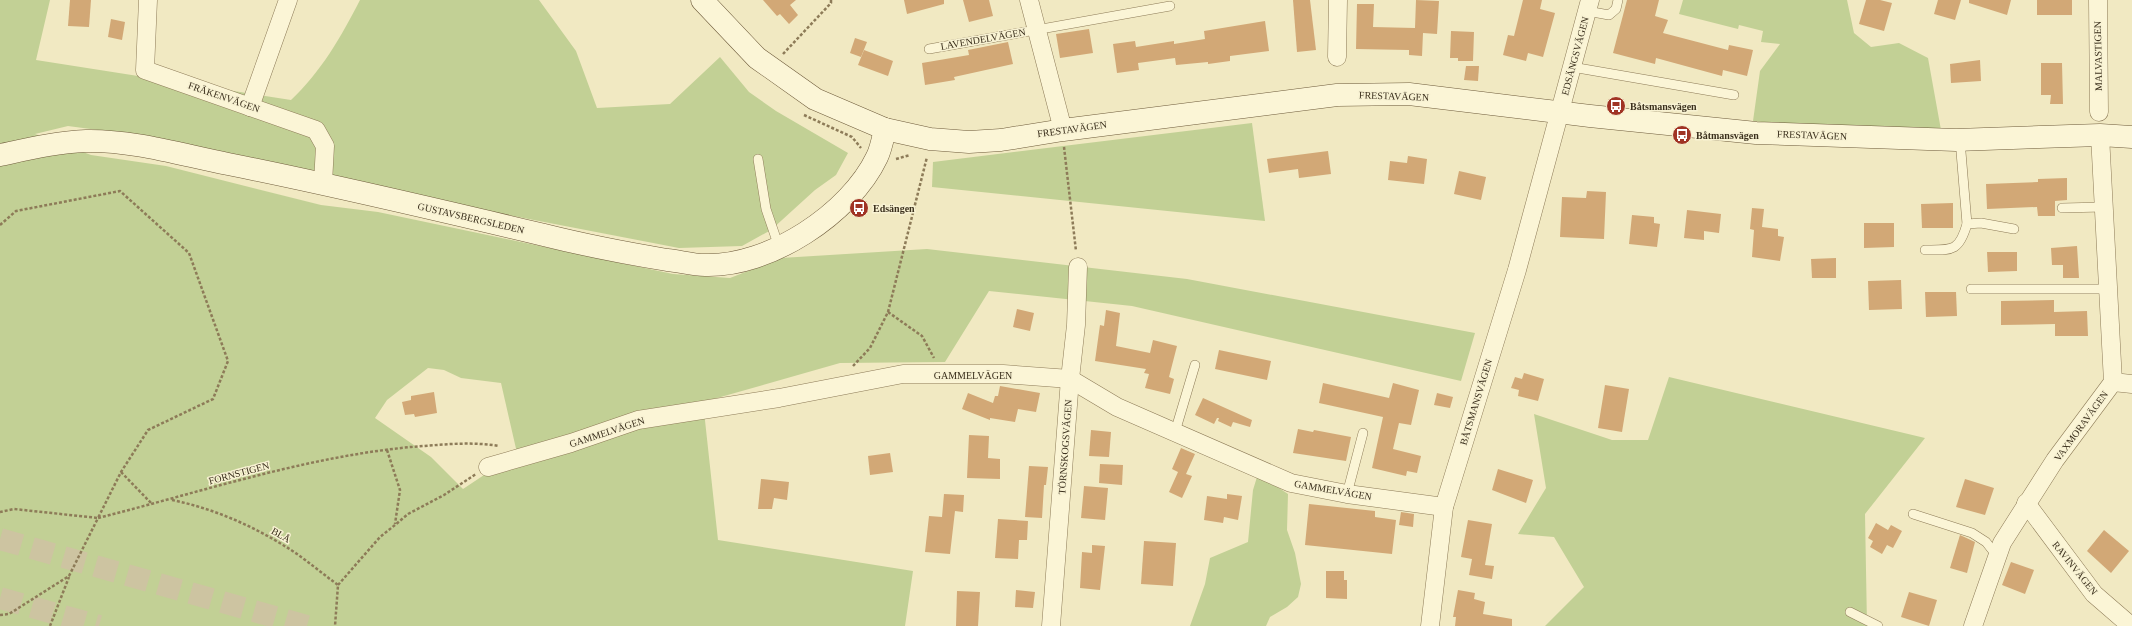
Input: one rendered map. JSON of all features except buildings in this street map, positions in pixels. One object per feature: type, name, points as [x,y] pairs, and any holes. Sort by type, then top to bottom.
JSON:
[{"type":"street","name":"FRÄKENVÄGEN","points":[[148,0],[145,70],[316,130],[325,146],[323,183]]},
{"type":"street","points":[[250,106],[288,0]]},
{"type":"street","name":"FRESTAVÄGEN","points":[[702,0],[757,58],[815,99],[885,129],[930,139],[969,142],[1001,140],[1063,130],[1337,95],[1409,94],[1756,133],[1960,140],[2100,135],[2132,137]]},
{"type":"street","name":"LAVENDELVÄGEN","points":[[1029,0],[1063,130]]},
{"type":"street","points":[[1338,0],[1338,57]]},
{"type":"street","name":"MALVASTIGEN","points":[[2098,0],[2099,112]]},
{"type":"street","name":"EDSÄNGSVÄGEN","points":[[1559,112],[1589,5]]},
{"type":"street","name":"BÅTSMANSVÄGEN","points":[[1430,626],[1444,507],[1517,270],[1556,128],[1559,112]]},
{"type":"street","name":"GUSTAVSBERGSLEDEN","points":[[0,155],[38,147],[86,141],[136,146],[323,183],[574,243],[638,255],[706,265],[744,260],[779,247],[810,229],[838,208],[860,185],[878,156],[885,129]]},
{"type":"street","name":"VAXMORAVÄGEN","points":[[1973,626],[2002,543],[2055,460],[2113,382],[2100,135]]},
{"type":"street","name":"TÖRNSKOGSVÄGEN","points":[[1051,626],[1070,379],[1076,325],[1078,268]]},
{"type":"street","name":"GAMMELVÄGEN","points":[[488,467],[638,420],[903,374],[1003,374],[1070,379],[1117,407],[1292,483],[1347,494],[1444,507]]},
{"type":"street","points":[[2113,382],[2132,384]]},
{"type":"street","name":"RAVINVÄGEN","points":[[2026,504],[2094,594],[2131,626]]},
{"type":"lane","points":[[1589,5],[1609,15],[1616,9],[1618,0]]},
{"type":"lane","points":[[1037,29],[1170,6]]},
{"type":"lane","name":"LAVENDELVÄGEN","points":[[929,49],[1037,29]]},
{"type":"lane","points":[[1572,67],[1734,95]]},
{"type":"lane","points":[[1925,250],[1950,250],[1962,240],[1967,224],[1960,140]]},
{"type":"lane","points":[[758,160],[766,210],[779,247]]},
{"type":"lane","points":[[2062,208],[2104,207]]},
{"type":"lane","points":[[1967,224],[1981,223],[2014,228]]},
{"type":"lane","points":[[1971,289],[2108,289]]},
{"type":"lane","points":[[1175,432],[1195,365]]},
{"type":"lane","points":[[1347,494],[1363,433]]},
{"type":"lane","points":[[1913,514],[1972,532],[1986,542],[1997,556]]},
{"type":"lane","points":[[1850,612],[1878,626]]},
{"type":"path","points":[[781,56],[831,3],[831,0]]},
{"type":"path","points":[[802,114],[852,138],[862,149],[878,156],[894,160],[914,154]]},
{"type":"path","points":[[1063,130],[1078,268]]},
{"type":"path","points":[[834,387],[870,348],[888,312],[928,154],[921,154]]},
{"type":"path","points":[[0,225],[16,211],[120,191],[189,253],[228,361],[213,400],[148,430],[120,472],[69,576],[50,626]]},
{"type":"path","points":[[888,312],[922,336],[943,374]]},
{"type":"path","name":"FORNSTIGEN","points":[[0,512],[14,510],[98,518],[281,470],[365,452],[443,444],[498,446],[527,456]]},
{"type":"path","points":[[387,450],[400,490],[395,525]]},
{"type":"path","points":[[335,626],[338,585],[380,537],[408,514],[444,495],[488,467]]},
{"type":"path","points":[[120,472],[152,504]]},
{"type":"path","name":"BLÅ","points":[[171,500],[199,506],[231,518],[283,545],[338,585]]},
{"type":"path","points":[[0,615],[9,614],[69,576]]},
{"type":"green space","points":[[0,0],[50,0],[36,60],[291,100],[312,78],[330,53],[360,0],[539,0],[576,51],[597,108],[670,104],[720,57],[749,92],[776,111],[848,153],[836,175],[815,190],[771,230],[742,246],[679,248],[493,212],[128,134],[68,126],[35,134],[91,155],[166,166],[321,205],[378,212],[673,274],[730,278],[781,258],[927,249],[1187,279],[1475,333],[1461,381],[1132,306],[989,291],[945,362],[840,363],[703,402],[718,540],[913,571],[905,626],[0,626]],"holes":[[[428,368],[444,370],[461,378],[501,383],[517,453],[463,489],[431,457],[375,418],[387,400]]]},
{"type":"green space","points":[[1683,0],[1847,0],[1854,33],[1871,47],[1899,43],[1928,58],[1941,130],[1824,129],[1753,121],[1760,71],[1780,44],[1761,42],[1763,31],[1739,25],[1738,29],[1679,14]]},
{"type":"green space","points":[[1252,123],[1265,221],[932,187],[933,162]]},
{"type":"green space","points":[[1669,377],[1925,438],[1865,514],[1867,626],[1545,626],[1584,587],[1554,537],[1518,534],[1546,488],[1534,414],[1612,440],[1648,440]]},
{"type":"green space","points":[[1257,477],[1273,484],[1288,494],[1287,530],[1295,553],[1301,584],[1298,597],[1287,607],[1270,617],[1266,626],[1190,626],[1205,584],[1210,558],[1248,542],[1253,490]]},
{"type":"tunnel","points":[[0,539],[307,626]]},
{"type":"tunnel","points":[[0,598],[99,626]]},
{"type":"place","name":"Båtsmansvägen","points":[[1616,106]]},
{"type":"place","name":"Båtmansvägen","points":[[1682,135]]},
{"type":"place","name":"Edsängen","points":[[859,208]]}]
